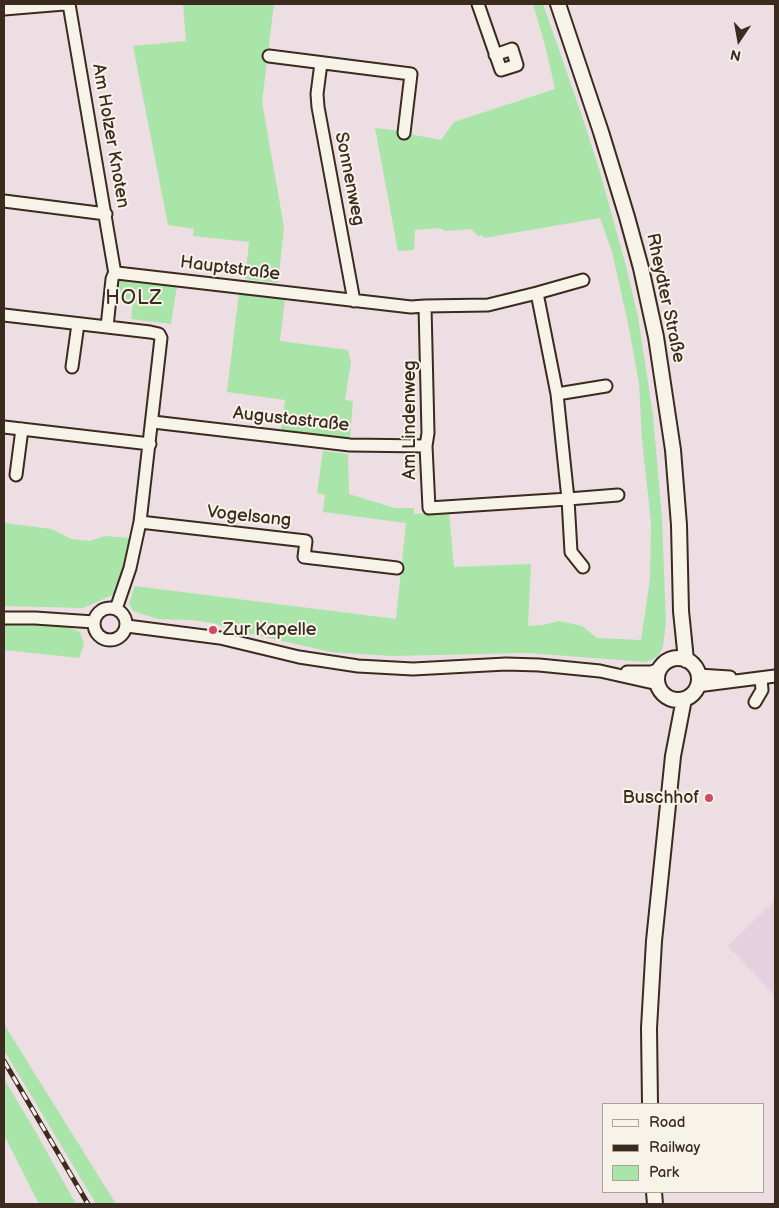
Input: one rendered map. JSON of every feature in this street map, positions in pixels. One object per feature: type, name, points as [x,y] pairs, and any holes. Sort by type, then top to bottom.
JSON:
[{"type":"main road","name":"Rheydter Straße","points":[[558,4],[627,217],[654,326],[673,450],[679,532],[681,611],[679,659]]},
{"type":"main road","points":[[679,659],[694,666],[698,681],[692,694],[677,698],[662,693],[657,676],[667,661],[679,659]]},
{"type":"main road","points":[[650,1103],[651,982],[677,698]]},
{"type":"street","points":[[4,9],[64,4]]},
{"type":"street","name":"Am Holzer Knoten","points":[[69,4],[115,274]]},
{"type":"street","points":[[478,4],[495,55]]},
{"type":"street","points":[[269,56],[411,74],[404,134]]},
{"type":"street","name":"Sonnenweg","points":[[321,62],[317,94],[318,107],[354,301]]},
{"type":"street","points":[[4,202],[106,214]]},
{"type":"street","points":[[107,327],[112,279],[115,274]]},
{"type":"street","name":"Hauptstraße","points":[[115,274],[411,307],[425,306]]},
{"type":"street","points":[[425,306],[488,305],[583,280]]},
{"type":"street","points":[[537,293],[557,394],[568,499],[571,552],[583,567]]},
{"type":"street","name":"Am Lindenweg","points":[[425,306],[428,432],[426,446],[429,508],[618,495]]},
{"type":"street","points":[[4,315],[150,332],[158,334],[161,338],[140,522],[130,568],[116,609]]},
{"type":"street","points":[[72,366],[78,324]]},
{"type":"street","points":[[557,394],[606,386]]},
{"type":"street","name":"Augustastraße","points":[[152,422],[350,445],[426,446]]},
{"type":"street","points":[[4,427],[150,444]]},
{"type":"street","points":[[16,475],[22,429]]},
{"type":"street","name":"Vogelsang","points":[[140,522],[306,541],[304,557],[397,568]]},
{"type":"street","points":[[104,609],[116,609],[125,617],[126,626],[120,638],[107,640],[97,634],[94,622],[104,609]]},
{"type":"street","points":[[4,618],[94,622]]},
{"type":"street","points":[[126,626],[206,636],[313,660],[373,668],[429,669],[519,664],[600,671],[648,672],[660,669]]},
{"type":"street","points":[[600,671],[658,684]]},
{"type":"street","points":[[698,681],[775,676]]},
{"type":"street","points":[[755,702],[762,690],[761,678]]},
{"type":"shaded area","points":[[775,900],[775,996],[728,946]]},
{"type":"green space","points":[[183,4],[274,4],[262,102],[284,227],[278,283],[245,279],[249,242],[193,236],[194,229],[168,225],[133,46],[186,41]]},
{"type":"green space","points":[[533,4],[543,4],[581,113],[600,172],[638,317],[653,415],[662,518],[666,622],[663,647],[658,656],[647,662],[527,653],[392,656],[331,652],[230,629],[213,623],[158,619],[133,611],[129,603],[135,586],[396,619],[406,523],[323,512],[325,495],[317,493],[323,451],[348,454],[349,494],[395,508],[414,508],[414,514],[449,512],[454,567],[531,564],[528,626],[559,621],[582,626],[597,638],[641,640],[650,579],[651,522],[642,440],[639,383],[612,252],[600,218],[484,238],[482,235],[478,236],[471,229],[445,231],[440,228],[415,230],[414,250],[398,251],[375,128],[401,131],[441,140],[454,122],[555,89]]},
{"type":"green space","points":[[121,279],[177,286],[171,324],[131,319],[133,303],[115,301],[118,282]]},
{"type":"green space","points":[[239,293],[285,299],[280,341],[348,350],[351,362],[345,400],[353,401],[350,438],[281,431],[285,400],[227,392]]},
{"type":"green space","points":[[4,523],[52,529],[71,539],[90,541],[105,536],[130,538],[117,593],[83,608],[4,606]]},
{"type":"green space","points":[[16,622],[66,626],[80,632],[84,645],[79,658],[4,650],[4,623]]},
{"type":"green space","points":[[4,1023],[116,1204],[96,1204],[4,1050]]},
{"type":"green space","points":[[4,1079],[76,1204],[39,1204],[4,1135]]},
{"type":"railway","points":[[4,1061],[88,1204]]},
{"type":"place","name":"Zur Kapelle","points":[[213,630]]},
{"type":"place","name":"Buschhof","points":[[709,798]]},
{"type":"district","name":"HOLZ","points":[[134,299]]}]
